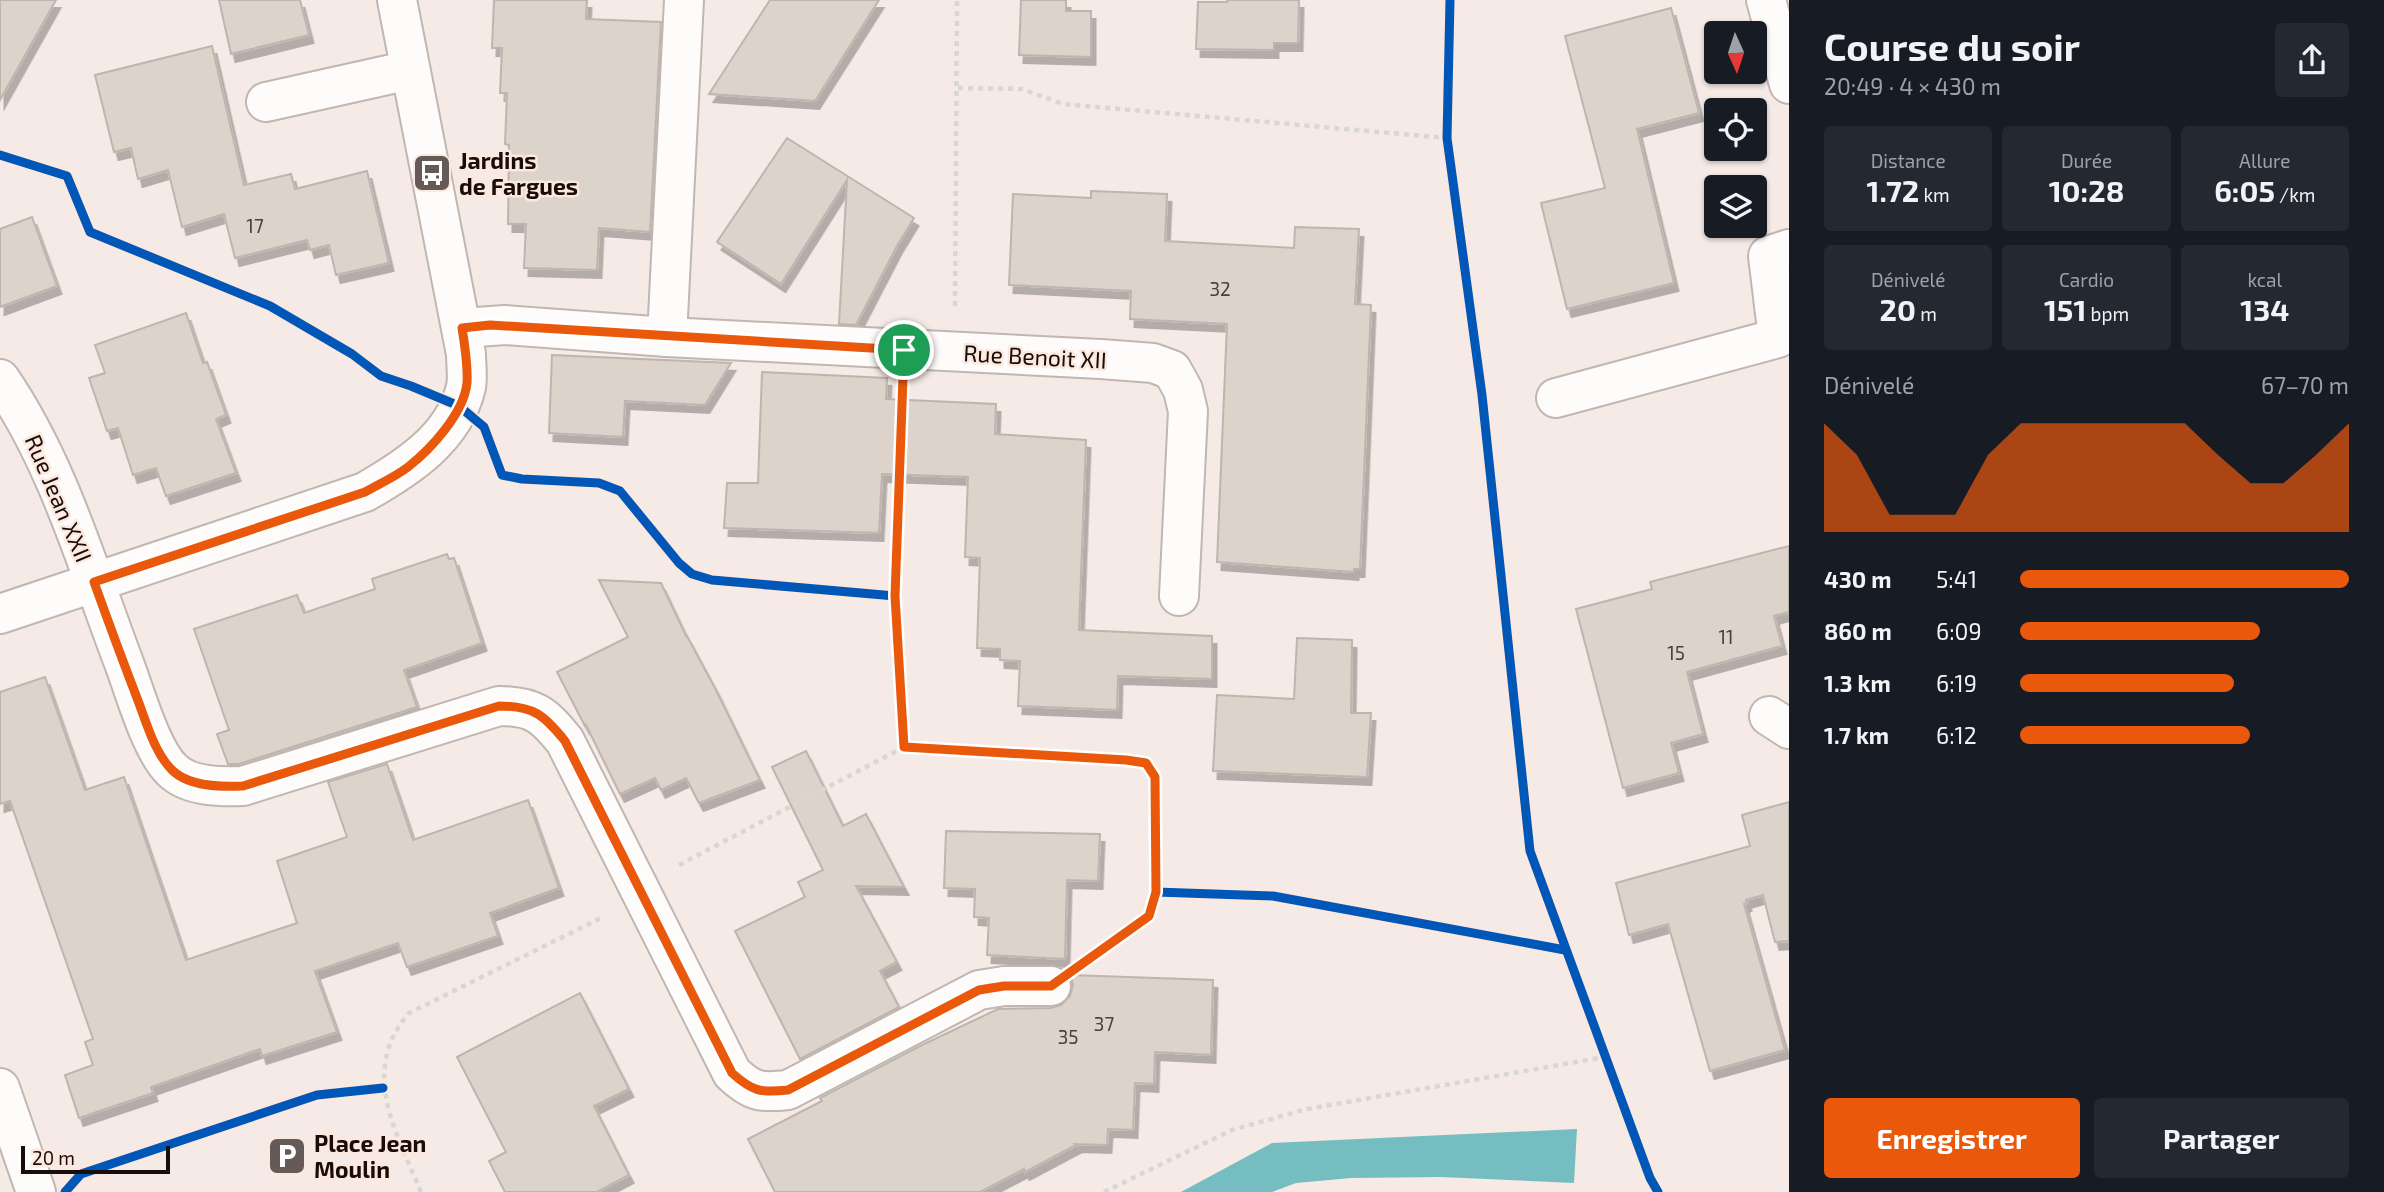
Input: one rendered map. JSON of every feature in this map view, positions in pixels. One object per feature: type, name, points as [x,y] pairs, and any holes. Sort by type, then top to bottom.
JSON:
[{"type":"street","points":[[0,614],[365,492],[406,468],[445,429],[459,406],[467,385],[466,354],[397,0]]},
{"type":"street","points":[[667,337],[684,0]]},
{"type":"street","points":[[1766,0],[1789,84]]},
{"type":"street","points":[[265,102],[410,70]]},
{"type":"street","points":[[1556,398],[1778,338],[1768,256],[1789,249]]},
{"type":"street","name":"Rue Benoit XII","points":[[462,328],[505,325],[667,337],[1153,363],[1172,370],[1183,390],[1188,411],[1179,596]]},
{"type":"street","name":"Rue Jean XXII","points":[[0,379],[36,438],[66,503],[144,716],[159,753],[173,771],[188,779],[218,787],[243,786],[499,706],[520,706],[538,713],[552,724],[565,741],[732,1073],[747,1087],[766,1092],[788,1090],[979,990],[1004,986],[1051,986]]},
{"type":"street","points":[[0,1088],[36,1192]]},
{"type":"path","points":[[955,352],[957,0]]},
{"type":"path","points":[[958,88],[1021,89],[1063,104],[1447,138]]},
{"type":"path","points":[[0,155],[67,176],[90,232],[270,306],[352,354],[381,376],[459,406],[484,427],[502,475],[522,479],[599,483],[620,491],[679,563],[692,574],[712,580],[895,596]]},
{"type":"path","points":[[904,350],[895,596],[904,747]]},
{"type":"path","points":[[421,1192],[391,1121],[383,1088],[385,1057],[398,1026],[409,1013],[612,913],[638,887],[904,747],[1126,760],[1146,763],[1155,777],[1156,892],[1149,916],[1051,986]]},
{"type":"path","points":[[1156,892],[1273,895],[1565,950]]},
{"type":"path","points":[[1104,1192],[1232,1130],[1307,1109],[1605,1058]]},
{"type":"water","points":[[1577,1129],[1574,1183],[1441,1177],[1351,1178],[1296,1183],[1272,1192],[1181,1192],[1272,1143]]},
{"type":"building","points":[[0,0],[56,0],[0,100]]},
{"type":"building","points":[[219,0],[300,0],[309,35],[231,54]]},
{"type":"building","points":[[494,0],[587,0],[586,19],[661,22],[650,232],[599,228],[597,270],[524,268],[526,224],[508,224],[509,145],[505,144],[507,93],[500,93],[502,48],[492,48]]},
{"type":"building","points":[[770,0],[879,0],[815,101],[709,94]]},
{"type":"building","points":[[1021,0],[1066,0],[1066,11],[1091,11],[1091,57],[1019,55]]},
{"type":"building","points":[[1299,0],[1298,43],[1274,43],[1274,50],[1196,49],[1198,2]]},
{"type":"building","points":[[1671,8],[1699,113],[1637,129],[1674,283],[1567,309],[1541,203],[1605,188],[1565,36]]},
{"type":"building","points":[[212,46],[244,185],[291,174],[295,189],[367,171],[389,263],[336,275],[329,245],[310,250],[307,240],[235,258],[224,214],[182,227],[168,170],[138,179],[131,148],[114,152],[95,75]]},
{"type":"building","points":[[787,138],[914,218],[856,325],[839,324],[847,180],[781,284],[717,242]]},
{"type":"building","points":[[1091,191],[1167,194],[1165,241],[1294,248],[1295,227],[1359,229],[1355,304],[1371,305],[1360,569],[1354,569],[1354,572],[1217,562],[1227,324],[1130,319],[1131,291],[1009,285],[1013,194],[1091,198]]},
{"type":"building","points":[[32,217],[57,286],[0,307],[0,229]]},
{"type":"building","points":[[186,313],[203,363],[207,362],[226,415],[216,419],[236,473],[166,496],[156,468],[133,475],[118,428],[107,431],[89,378],[105,373],[95,345]]},
{"type":"building","points":[[552,355],[731,363],[705,405],[625,401],[623,437],[549,433]]},
{"type":"building","points":[[762,372],[887,378],[886,399],[996,404],[995,434],[1086,440],[1079,630],[1212,636],[1212,679],[1118,676],[1117,710],[1018,706],[1020,661],[1000,660],[1000,649],[977,648],[980,558],[965,557],[968,477],[882,474],[879,533],[724,528],[727,483],[758,483]]},
{"type":"building","points":[[1789,546],[1789,612],[1774,616],[1782,646],[1687,672],[1703,734],[1671,743],[1679,773],[1623,788],[1576,609],[1652,589],[1650,582]]},
{"type":"building","points":[[447,554],[449,559],[454,558],[482,643],[404,670],[417,707],[239,764],[228,764],[217,734],[229,730],[194,629],[297,595],[304,613],[375,589],[372,579]]},
{"type":"building","points":[[599,580],[661,583],[760,780],[699,803],[686,778],[661,790],[655,778],[620,794],[557,672],[628,637]]},
{"type":"building","points":[[1297,638],[1352,640],[1351,713],[1371,713],[1367,777],[1213,771],[1217,695],[1294,699]]},
{"type":"building","points":[[45,677],[85,790],[124,777],[186,960],[297,923],[277,861],[347,837],[328,782],[387,764],[413,840],[528,800],[559,888],[490,913],[498,936],[407,967],[398,943],[315,971],[337,1032],[262,1056],[260,1049],[151,1087],[153,1093],[79,1118],[65,1075],[93,1065],[85,1042],[93,1039],[10,801],[0,804],[0,692]]},
{"type":"building","points":[[806,751],[843,826],[866,814],[904,887],[856,886],[897,962],[880,971],[899,1007],[800,1059],[735,931],[805,897],[798,882],[823,870],[772,767]]},
{"type":"building","points":[[1789,802],[1789,941],[1775,942],[1763,895],[1746,900],[1747,903],[1744,904],[1785,1050],[1710,1071],[1668,924],[1629,935],[1616,883],[1750,846],[1742,815]]},
{"type":"building","points":[[946,831],[1100,834],[1098,881],[1067,880],[1065,959],[987,955],[989,918],[974,917],[975,889],[944,888]]},
{"type":"building","points":[[1070,975],[1213,980],[1211,1055],[1155,1052],[1154,1084],[1135,1083],[1133,1130],[1108,1129],[1107,1145],[1075,1144],[1025,1172],[1024,1169],[980,1192],[775,1192],[748,1139],[920,1046],[998,1009],[1051,1008],[1061,1005],[1070,996],[1073,985]]},
{"type":"building","points":[[580,993],[629,1089],[594,1106],[629,1175],[597,1192],[505,1192],[489,1161],[506,1152],[457,1057]]},
{"type":"cycle path","points":[[1450,0],[1447,138],[1482,395],[1530,851],[1650,1178],[1658,1192]]},
{"type":"cycle path","points":[[0,155],[67,176],[90,232],[270,306],[352,354],[381,376],[459,406],[484,427],[502,475],[522,479],[599,483],[620,491],[679,563],[692,574],[712,580],[895,596],[904,747],[1146,763],[1155,777],[1156,892],[1273,896],[1565,950]]},
{"type":"cycle path","points":[[1051,986],[1149,916],[1156,892]]},
{"type":"cycle path","points":[[65,1192],[81,1174],[317,1095],[383,1088]]},
{"type":"place","name":"Jardins de Fargues","points":[[432,173]]},
{"type":"place","name":"Place Jean Moulin","points":[[287,1156]]},
{"type":"route","points":[[505,325],[904,350],[895,596],[904,747],[1126,760],[1146,763],[1155,777],[1156,892],[1149,916],[1051,986],[1004,986],[979,990],[788,1090],[766,1092],[747,1087],[732,1073],[565,741],[552,724],[538,713],[520,706],[499,706],[243,786],[218,787],[188,779],[173,771],[159,753],[94,582],[365,492],[406,468],[431,446],[459,406],[467,385],[462,328],[505,325]]}]
